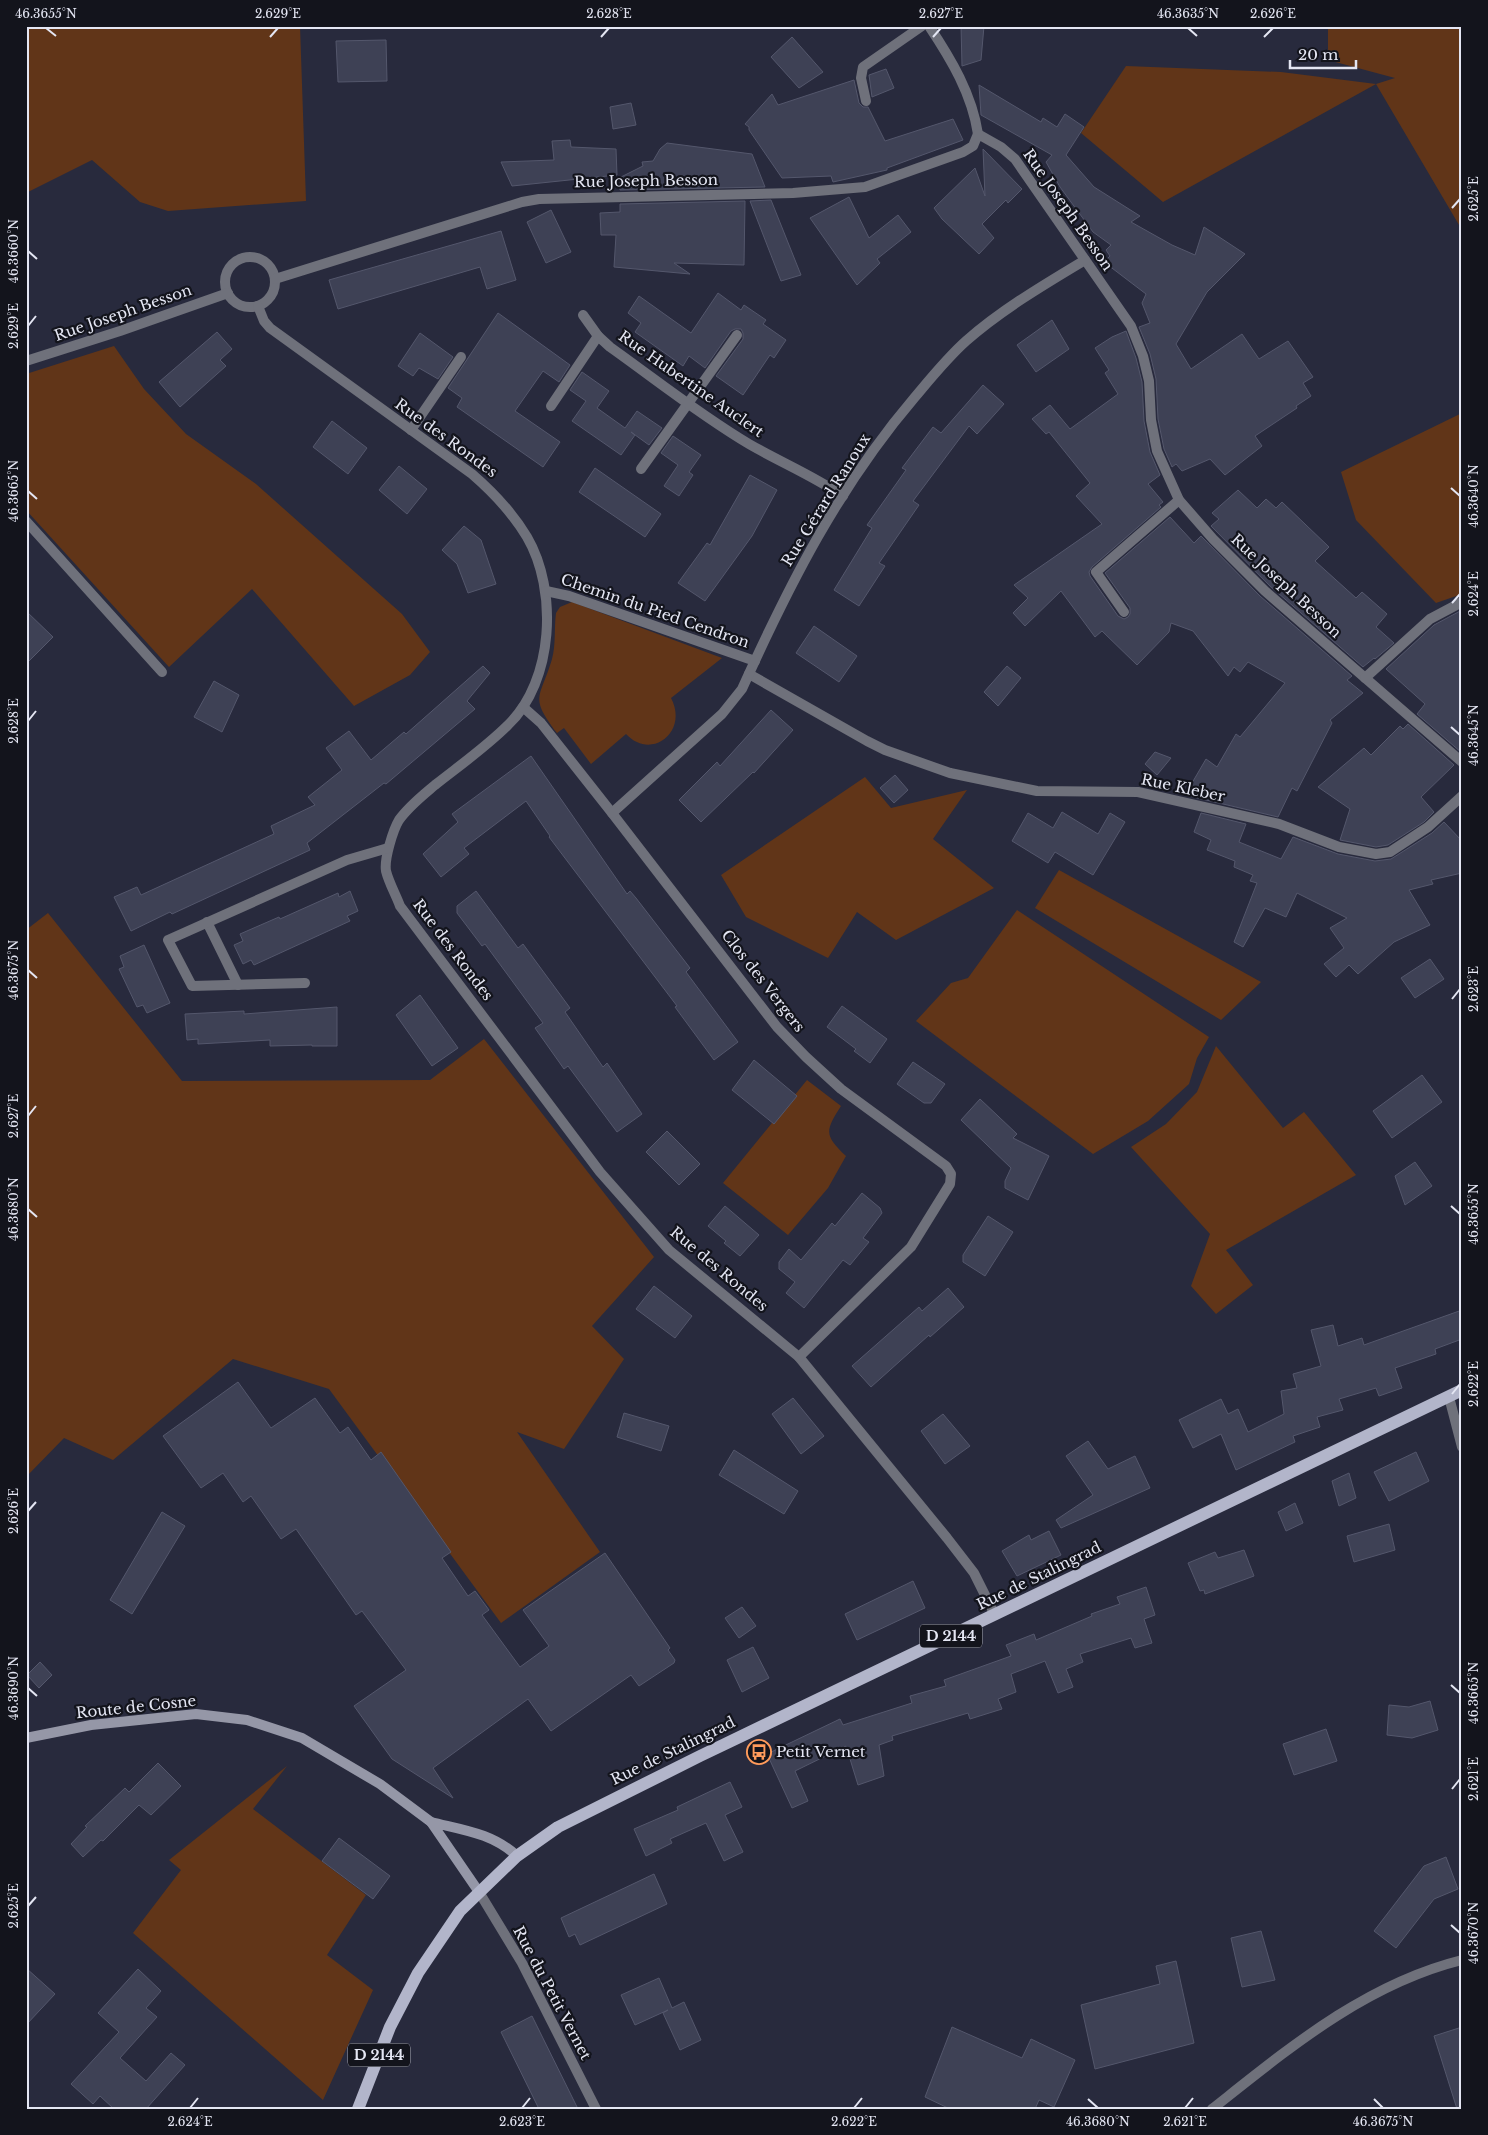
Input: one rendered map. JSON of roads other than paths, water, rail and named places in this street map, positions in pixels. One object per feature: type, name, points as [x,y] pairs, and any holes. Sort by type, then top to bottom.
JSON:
[{"type":"main road","name":"Rue de Stalingrad","points":[[358,2109],[394,2019],[418,1973],[460,1911],[517,1856],[558,1827],[1462,1390]]},
{"type":"main road","name":"Route de Cosne","points":[[26,1738],[91,1726],[196,1714],[247,1720],[302,1738],[380,1784],[431,1822],[480,1892]]},
{"type":"main road","name":"Route de Cosne","points":[[431,1822],[491,1838],[506,1846],[517,1856]]},
{"type":"street","points":[[866,101],[861,78],[863,68],[922,26]]},
{"type":"street","points":[[929,26],[955,66],[976,118],[978,134]]},
{"type":"street","name":"Rue Joseph Besson","points":[[275,279],[539,198],[783,193],[865,187],[963,152],[973,146],[978,134],[1001,147],[1015,159],[1131,326],[1143,356],[1149,381],[1151,420],[1157,451],[1179,500],[1213,539],[1265,591],[1462,762]]},
{"type":"street","points":[[242,258],[260,259],[272,270],[275,279],[271,295],[258,306],[249,307],[241,305],[228,293],[226,285],[226,276],[229,268],[242,258]]},
{"type":"street","name":"Rue Gérard Ranoux","points":[[612,813],[722,714],[739,694],[791,583],[810,548],[864,462],[945,362],[966,341],[986,325],[1085,260]]},
{"type":"street","name":"Rue Joseph Besson","points":[[26,361],[120,332],[228,293]]},
{"type":"street","name":"Rue des Rondes","points":[[258,306],[264,321],[270,328],[472,474],[492,491],[512,514],[528,539],[546,591],[547,624],[544,653],[540,668],[523,707],[508,725],[415,802],[398,821],[388,848],[386,870],[400,906],[600,1172],[669,1250],[799,1357],[952,1544],[974,1573],[995,1615]]},
{"type":"street","name":"Rue Hubertine Auclert","points":[[583,315],[598,336],[610,347],[688,403],[749,444],[817,478],[843,496]]},
{"type":"street","points":[[641,470],[737,335]]},
{"type":"street","points":[[551,406],[598,336]]},
{"type":"street","points":[[411,430],[461,357]]},
{"type":"street","points":[[1124,612],[1096,572],[1179,500]]},
{"type":"street","points":[[26,521],[162,672]]},
{"type":"street","name":"Chemin du Pied Cendron","points":[[546,591],[569,596],[755,661]]},
{"type":"street","points":[[1365,678],[1430,619],[1462,602]]},
{"type":"street","name":"Chemin du Pied Cendron","points":[[749,674],[852,734]]},
{"type":"street","name":"Clos des Vergers","points":[[523,707],[541,723],[777,1027],[806,1057],[841,1088],[946,1166],[951,1174],[950,1184],[911,1247],[799,1357]]},
{"type":"street","name":"Rue Kleber","points":[[852,734],[886,750],[950,773],[1037,791],[1138,792],[1279,824],[1339,847],[1376,854],[1390,852],[1428,828],[1462,796]]},
{"type":"street","points":[[305,984],[192,986],[168,940],[347,860],[388,848]]},
{"type":"street","points":[[208,922],[238,985]]},
{"type":"street","points":[[1448,1397],[1462,1447]]},
{"type":"street","name":"Rue du Petit Vernet","points":[[480,1892],[522,1964],[596,2109]]},
{"type":"street","points":[[1212,2109],[1311,2032],[1395,1982],[1462,1960]]},
{"type":"place","name":"Petit Vernet","points":[[759,1752]]}]
